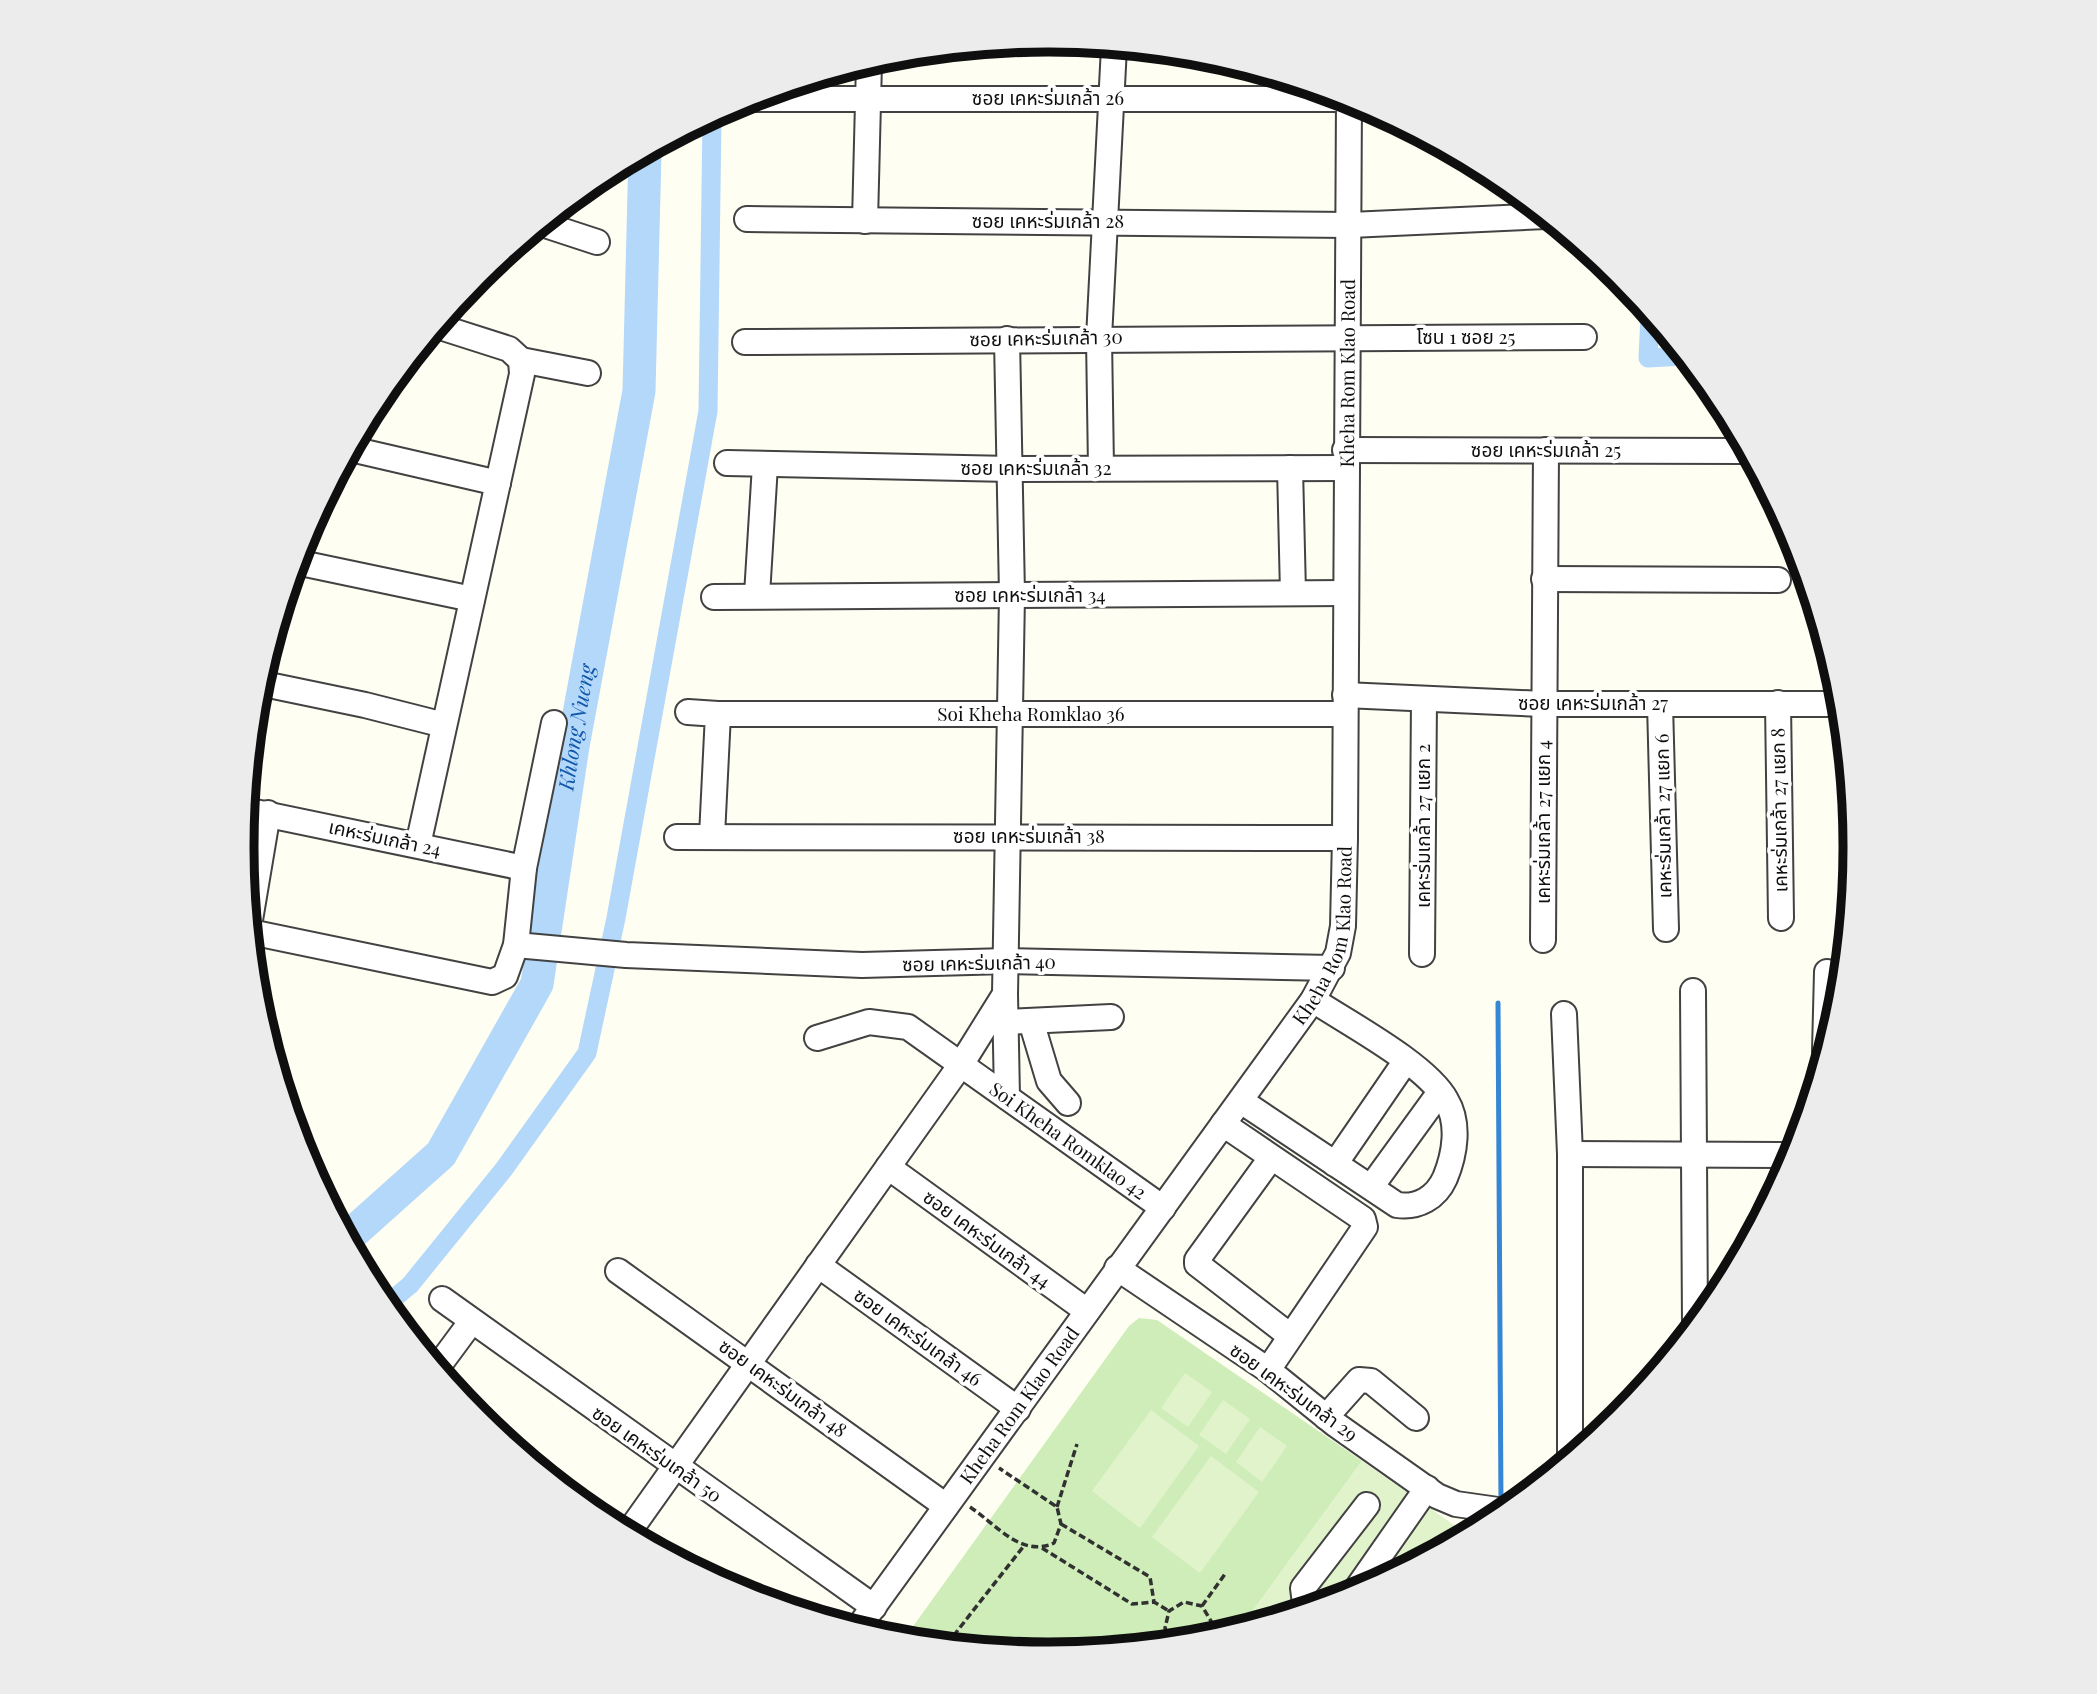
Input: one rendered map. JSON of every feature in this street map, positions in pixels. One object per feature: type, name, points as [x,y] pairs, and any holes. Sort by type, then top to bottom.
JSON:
[{"type":"street","points":[[1101,468],[1099,338],[1114,55]]},
{"type":"street","points":[[866,221],[869,74]]},
{"type":"street","name":"ซอย เคหะร่มเกล้า 26","points":[[783,99],[1314,99]]},
{"type":"street","name":"Kheha Rom Klao Road","points":[[865,1619],[1117,1268],[1241,1101],[1313,1000],[1332,968],[1343,926],[1345,838],[1345,459],[1350,225],[1349,112]]},
{"type":"street","name":"ซอย เคหะร่มเกล้า 28","points":[[747,219],[1350,225],[1532,217]]},
{"type":"street","points":[[552,227],[597,242]]},
{"type":"street","points":[[446,329],[509,349],[521,360],[588,373]]},
{"type":"street","name":"ซอย เคหะร่มเกล้า 30","points":[[745,342],[1347,337]]},
{"type":"street","name":"โซน 1 ซอย 25","points":[[1347,337],[1584,337]]},
{"type":"street","points":[[1007,339],[1012,595],[1012,716],[1005,994],[1007,1097]]},
{"type":"street","points":[[418,845],[522,374],[521,360]]},
{"type":"street","name":"ซอย เคหะร่มเกล้า 25","points":[[1345,459],[1546,450],[1737,451]]},
{"type":"street","name":"เคหะร่มเกล้า 27 แยก 4","points":[[1543,940],[1546,450]]},
{"type":"street","points":[[359,451],[498,483]]},
{"type":"street","name":"ซอย เคหะร่มเกล้า 32","points":[[727,463],[1010,469],[1290,468],[1345,459]]},
{"type":"street","points":[[757,595],[765,465]]},
{"type":"street","points":[[1290,468],[1293,593]]},
{"type":"street","points":[[306,564],[472,599]]},
{"type":"street","points":[[1544,579],[1778,580]]},
{"type":"street","name":"ซอย เคหะร่มเกล้า 34","points":[[714,597],[1346,593]]},
{"type":"street","points":[[271,685],[365,705],[444,726]]},
{"type":"street","name":"ซอย เคหะร่มเกล้า 27","points":[[1345,704],[1424,699],[1543,704],[1830,704]]},
{"type":"street","name":"เคหะร่มเกล้า 27 แยก 2","points":[[1422,954],[1424,699]]},
{"type":"street","name":"เคหะร่มเกล้า 27 แยก 8","points":[[1778,703],[1781,918]]},
{"type":"street","name":"Soi Kheha Romklao 36","points":[[688,712],[1012,716],[1345,704]]},
{"type":"street","name":"เคหะร่มเกล้า 27 แยก 6","points":[[1660,704],[1666,929]]},
{"type":"street","points":[[712,836],[718,713]]},
{"type":"street","points":[[259,934],[492,982],[505,976],[517,945],[524,868],[554,723]]},
{"type":"street","points":[[254,849],[256,812]]},
{"type":"street","name":"เคหะร่มเกล้า 24","points":[[256,812],[524,868]]},
{"type":"street","name":"ซอย เคหะร่มเกล้า 38","points":[[677,837],[1345,838]]},
{"type":"street","name":"ซอย เคหะร่มเกล้า 40","points":[[517,945],[626,955],[863,965],[1007,961],[1332,968]]},
{"type":"street","points":[[1827,1008],[1828,972]]},
{"type":"street","points":[[1693,991],[1695,1308]]},
{"type":"street","points":[[634,1524],[888,1167],[969,1068],[1005,994]]},
{"type":"street","points":[[1241,1101],[1397,1205],[1407,1206],[1424,1201],[1439,1188],[1451,1161],[1455,1133],[1453,1116],[1440,1092],[1429,1079],[1313,1000]]},
{"type":"street","points":[[1564,1014],[1570,1154],[1570,1446]]},
{"type":"street","points":[[1006,1022],[1111,1017]]},
{"type":"street","points":[[1031,1021],[1049,1081],[1068,1103]]},
{"type":"street","name":"Soi Kheha Romklao 42","points":[[817,1038],[869,1022],[908,1027],[1163,1208]]},
{"type":"street","points":[[1335,1164],[1405,1062]]},
{"type":"street","points":[[1371,1188],[1440,1092]]},
{"type":"street","points":[[1223,1124],[1363,1219],[1365,1227],[1289,1335],[1268,1370]]},
{"type":"street","points":[[1570,1154],[1782,1154]]},
{"type":"street","points":[[1271,1158],[1227,1215],[1197,1259],[1197,1264],[1289,1335]]},
{"type":"street","name":"ซอย เคหะร่มเกล้า 44","points":[[888,1167],[1087,1311]]},
{"type":"street","name":"ซอย เคหะร่มเกล้า 46","points":[[818,1265],[1018,1409]]},
{"type":"street","name":"ซอย เคหะร่มเกล้า 29","points":[[1117,1268],[1268,1370],[1326,1417],[1427,1488],[1455,1504],[1489,1509]]},
{"type":"street","name":"ซอย เคหะร่มเกล้า 48","points":[[618,1271],[950,1502]]},
{"type":"street","name":"ซอย เคหะร่มเกล้า 50","points":[[442,1299],[874,1607]]},
{"type":"street","points":[[442,1361],[471,1322]]},
{"type":"street","points":[[1326,1417],[1359,1380],[1371,1381],[1416,1418]]},
{"type":"street","points":[[1366,1575],[1427,1488]]},
{"type":"street","points":[[1304,1599],[1303,1588],[1367,1505]]},
{"type":"path","points":[[950,1502],[995,1524],[1023,1548],[1042,1548],[1054,1543],[1061,1524],[1056,1507],[1077,1444]]},
{"type":"path","points":[[983,1457],[1056,1507]]},
{"type":"path","points":[[1061,1524],[1150,1577],[1154,1602]]},
{"type":"path","points":[[953,1636],[1023,1548]]},
{"type":"path","points":[[1042,1548],[1132,1604],[1154,1602],[1169,1611]]},
{"type":"path","points":[[1202,1606],[1225,1574]]},
{"type":"path","points":[[1167,1632],[1165,1628],[1169,1611],[1184,1602],[1202,1606],[1210,1624]]},
{"type":"green space","points":[[1139,1318],[1157,1320],[1362,1461],[1250,1615],[1152,1635],[1100,1640],[997,1640],[911,1629],[1129,1326]]},
{"type":"green space","points":[[1185,1373],[1212,1392],[1188,1427],[1161,1408]]},
{"type":"green space","points":[[1223,1400],[1250,1419],[1226,1454],[1199,1435]]},
{"type":"green space","points":[[1151,1410],[1199,1446],[1140,1528],[1092,1491]]},
{"type":"green space","points":[[1260,1427],[1287,1446],[1262,1482],[1236,1462]]},
{"type":"green space","points":[[1211,1456],[1259,1492],[1200,1573],[1152,1537]]},
{"type":"green space","points":[[1362,1461],[1458,1528],[1400,1560],[1353,1581],[1250,1615]]},
{"type":"waterway","points":[[395,1298],[410,1285],[504,1169],[587,1053],[616,918],[708,411],[712,127]]},
{"type":"waterway","name":"Khlong Nueng","points":[[354,1232],[441,1154],[537,984],[573,746],[639,391],[645,163]]},
{"type":"waterway","points":[[1649,327],[1648,358],[1674,357]]},
{"type":"waterway","points":[[1498,1003],[1501,1500]]}]
